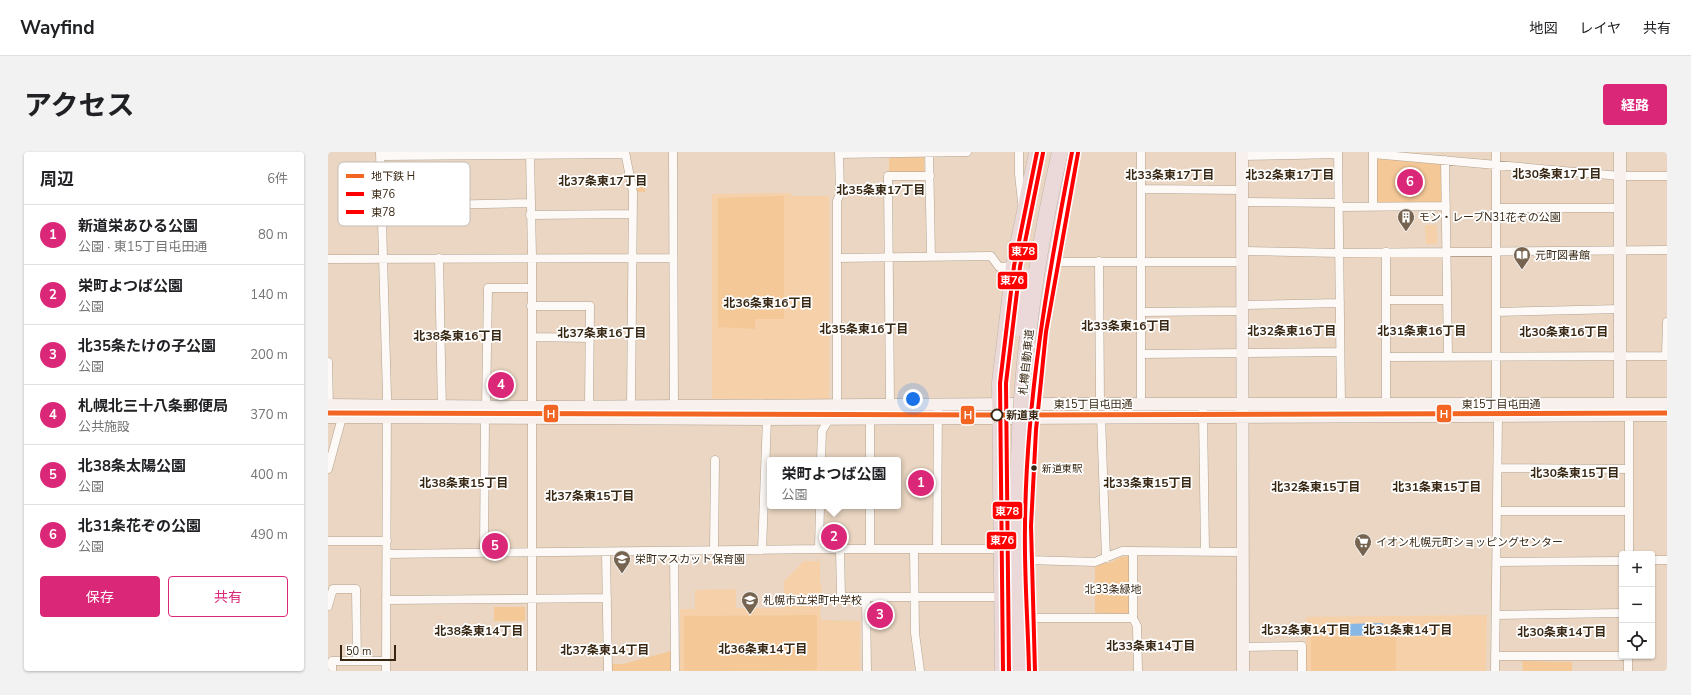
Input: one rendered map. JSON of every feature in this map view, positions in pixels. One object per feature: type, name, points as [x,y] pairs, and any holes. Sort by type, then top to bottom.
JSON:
[{"type":"highway","points":[[1003,671],[999,411],[1014,266],[1037,152]]},
{"type":"highway","name":"札樽自動車道","points":[[1009,671],[1006,507],[1012,388],[1021,302],[1038,202],[1049,152]]},
{"type":"highway","name":"札樽自動車道","points":[[1019,671],[1017,507],[1023,388],[1032,304],[1048,203],[1060,152]]},
{"type":"highway","points":[[1029,671],[1029,618],[1025,526],[1032,411],[1040,331],[1051,262],[1072,152]]},
{"type":"street","points":[[673,152],[674,419]]},
{"type":"street","points":[[929,152],[931,257]]},
{"type":"street","points":[[821,457],[822,431],[837,405],[837,201],[840,194],[839,153],[967,152]]},
{"type":"street","points":[[1019,152],[1019,174],[1024,215]]},
{"type":"street","points":[[1141,152],[1141,404]]},
{"type":"street","points":[[1495,671],[1498,468],[1496,357],[1496,152]]},
{"type":"street","points":[[1620,152],[1620,356],[1629,469],[1629,551]]},
{"type":"street","points":[[530,153],[532,257],[532,671]]},
{"type":"street","points":[[380,154],[626,153],[633,192],[631,407]]},
{"type":"street","points":[[1243,671],[1242,154],[1338,153],[1341,404]]},
{"type":"street","points":[[1373,206],[1373,153],[1620,176],[1667,176]]},
{"type":"street","points":[[1445,160],[1448,357]]},
{"type":"street","points":[[890,405],[888,176],[930,176]]},
{"type":"street","points":[[1141,189],[1339,205],[1446,206]]},
{"type":"street","points":[[470,204],[530,203]]},
{"type":"street","points":[[1496,208],[1620,208]]},
{"type":"street","points":[[530,215],[633,214]]},
{"type":"street","points":[[383,226],[387,406],[386,671]]},
{"type":"street","points":[[1051,262],[1141,261],[1242,256],[1386,252],[1667,250]]},
{"type":"street","points":[[1386,252],[1386,404]]},
{"type":"street","points":[[837,258],[991,256],[999,267],[1014,266]]},
{"type":"street","points":[[328,259],[532,257],[674,258]]},
{"type":"street","points":[[440,258],[442,412]]},
{"type":"street","points":[[1099,261],[1100,410],[1106,558]]},
{"type":"street","points":[[484,553],[488,288],[532,288]]},
{"type":"street","points":[[1386,300],[1447,300]]},
{"type":"street","points":[[1141,312],[1340,303]]},
{"type":"street","points":[[531,306],[590,306],[589,407]]},
{"type":"street","points":[[1496,312],[1620,309]]},
{"type":"street","points":[[1386,357],[1667,356],[1667,322]]},
{"type":"street","points":[[532,337],[590,338]]},
{"type":"street","points":[[1141,354],[1340,352]]},
{"type":"street","points":[[328,362],[328,417]]},
{"type":"street","name":"東15丁目屯田通","points":[[1100,410],[1141,404],[1203,410]]},
{"type":"street","name":"東15丁目屯田通","points":[[1242,410],[1341,404],[1386,404],[1497,410]]},
{"type":"street","name":"東15丁目屯田通","points":[[532,413],[589,407],[674,406],[938,405],[999,411],[1032,411],[1625,409],[1667,404]]},
{"type":"street","name":"東15丁目屯田通","points":[[328,405],[387,406],[442,412],[532,413],[674,419],[938,418],[999,411]]},
{"type":"street","points":[[328,469],[343,418],[343,405]]},
{"type":"street","points":[[937,549],[938,405]]},
{"type":"street","name":"東15丁目屯田通","points":[[1625,409],[1667,415]]},
{"type":"street","points":[[1203,410],[1205,552]]},
{"type":"street","name":"東15丁目屯田通","points":[[328,417],[387,418],[442,412]]},
{"type":"street","points":[[762,550],[767,419]]},
{"type":"street","points":[[870,419],[870,457]]},
{"type":"street","points":[[714,551],[715,460]]},
{"type":"street","points":[[1498,468],[1629,469]]},
{"type":"street","points":[[819,549],[820,509]]},
{"type":"street","points":[[870,509],[870,549]]},
{"type":"street","points":[[1497,511],[1629,511]]},
{"type":"street","points":[[328,541],[387,541]]},
{"type":"street","points":[[387,554],[606,553],[819,549],[1002,550]]},
{"type":"street","points":[[840,549],[841,597],[1002,597]]},
{"type":"street","points":[[914,549],[915,633],[920,671]]},
{"type":"street","points":[[674,551],[675,671]]},
{"type":"street","points":[[1027,560],[1095,562],[1122,551],[1243,552]]},
{"type":"street","points":[[1133,551],[1133,618],[1137,626],[1138,671]]},
{"type":"street","points":[[606,553],[608,671]]},
{"type":"street","points":[[1655,560],[1667,560]]},
{"type":"street","points":[[1497,562],[1619,561]]},
{"type":"street","points":[[328,606],[333,589],[356,589],[357,661]]},
{"type":"street","points":[[866,597],[867,671]]},
{"type":"street","points":[[386,600],[607,598]]},
{"type":"street","points":[[1496,615],[1619,613]]},
{"type":"street","points":[[1029,618],[1133,618]]},
{"type":"street","points":[[1243,647],[1302,646],[1302,671]]},
{"type":"street","points":[[1495,656],[1628,656],[1628,671]]},
{"type":"street","points":[[332,671],[332,661],[386,661]]},
{"type":"shaded area","points":[[791,193],[791,196],[829,196],[829,399],[712,399],[712,194]]},
{"type":"shaded area","points":[[1425,225],[1437,225],[1437,244],[1426,244]]},
{"type":"shaded area","name":"札幌市立栄町中学校","points":[[804,561],[820,561],[820,580],[824,605],[820,607],[821,620],[860,621],[860,671],[680,671],[680,609],[695,609],[695,590],[736,589],[736,608],[784,608],[784,581]]},
{"type":"shaded area","points":[[1487,615],[1486,671],[1306,671],[1306,617]]},
{"type":"green space","points":[[924,157],[924,174],[889,173],[889,158]]},
{"type":"green space","points":[[1377,158],[1443,163],[1444,202],[1380,204],[1377,201]]},
{"type":"green space","points":[[634,178],[645,178],[645,192],[637,192]]},
{"type":"green space","points":[[784,196],[784,319],[755,319],[755,329],[718,327],[718,198]]},
{"type":"green space","points":[[911,480],[930,480],[931,486],[911,486]]},
{"type":"green space","points":[[824,532],[844,533],[844,545],[829,544],[824,541]]},
{"type":"green space","points":[[487,541],[503,541],[503,550],[486,550]]},
{"type":"green space","name":"北33条緑地","points":[[1132,556],[1132,614],[1095,613],[1095,564],[1109,563],[1121,557]]},
{"type":"green space","points":[[870,606],[891,606],[891,625],[870,625]]},
{"type":"green space","points":[[494,607],[525,607],[525,621],[494,621]]},
{"type":"green space","points":[[817,615],[817,670],[684,671],[684,616]]},
{"type":"green space","points":[[1311,637],[1396,637],[1396,671],[1311,671]]},
{"type":"green space","points":[[671,651],[671,671],[611,671],[611,664],[623,664]]},
{"type":"green space","points":[[1522,661],[1572,662],[1572,671],[1523,671]]},
{"type":"water","points":[[1383,623],[1383,635],[1345,636],[1345,624]]},
{"type":"metro line","name":"H","points":[[328,413],[996,415],[1667,413]]},
{"type":"transit line","name":"東76","points":[[1003,671],[1000,383],[1014,266],[1037,152]]},
{"type":"transit line","name":"東76","points":[[1029,671],[1025,544],[1026,479],[1029,432],[1047,292],[1072,152]]},
{"type":"transit line","name":"東78","points":[[1009,671],[1006,383],[1020,267],[1043,153]]},
{"type":"transit line","name":"東78","points":[[1035,671],[1031,526],[1036,430],[1046,332],[1078,153]]},
{"type":"place","name":"北31条花ぞの公園","points":[[1410,182]]},
{"type":"place","name":"モン・レーブN31花ぞの公園","points":[[1406,232]]},
{"type":"place","name":"元町図書館","points":[[1522,270]]},
{"type":"place","name":"札幌北三十八条郵便局","points":[[501,385]]},
{"type":"place","name":"新道東","points":[[997,415]]},
{"type":"place","name":"新道東駅","points":[[1034,468]]},
{"type":"place","name":"新道栄あひる公園","points":[[921,483]]},
{"type":"place","name":"栄町よつば公園","points":[[834,537]]},
{"type":"place","name":"北38条太陽公園","points":[[495,546]]},
{"type":"place","name":"イオン札幌元町ショッピングセンター","points":[[1363,557]]},
{"type":"place","name":"栄町マスカット保育園","points":[[622,574]]},
{"type":"place","name":"札幌市立栄町中学校","points":[[750,615]]},
{"type":"place","name":"北35条たけの子公園","points":[[880,615]]},
{"type":"district","name":"北30条東17丁目","points":[[1557,174]]},
{"type":"district","name":"北33条東17丁目","points":[[1170,175]]},
{"type":"district","name":"北32条東17丁目","points":[[1290,175]]},
{"type":"district","name":"北37条東17丁目","points":[[603,181]]},
{"type":"district","name":"北35条東17丁目","points":[[881,190]]},
{"type":"district","name":"北36条東16丁目","points":[[768,303]]},
{"type":"district","name":"北33条東16丁目","points":[[1126,326]]},
{"type":"district","name":"北35条東16丁目","points":[[864,329]]},
{"type":"district","name":"北32条東16丁目","points":[[1292,331]]},
{"type":"district","name":"北31条東16丁目","points":[[1422,331]]},
{"type":"district","name":"北30条東16丁目","points":[[1564,332]]},
{"type":"district","name":"北37条東16丁目","points":[[602,333]]},
{"type":"district","name":"北38条東16丁目","points":[[458,336]]},
{"type":"district","name":"北30条東15丁目","points":[[1575,473]]},
{"type":"district","name":"北38条東15丁目","points":[[464,483]]},
{"type":"district","name":"北33条東15丁目","points":[[1148,483]]},
{"type":"district","name":"北32条東15丁目","points":[[1316,487]]},
{"type":"district","name":"北31条東15丁目","points":[[1437,487]]},
{"type":"district","name":"北37条東15丁目","points":[[590,496]]},
{"type":"district","name":"北32条東14丁目","points":[[1306,630]]},
{"type":"district","name":"北31条東14丁目","points":[[1408,630]]},
{"type":"district","name":"北38条東14丁目","points":[[479,631]]},
{"type":"district","name":"北30条東14丁目","points":[[1562,632]]},
{"type":"district","name":"北33条東14丁目","points":[[1151,646]]},
{"type":"district","name":"北36条東14丁目","points":[[763,649]]},
{"type":"district","name":"北37条東14丁目","points":[[605,650]]}]
